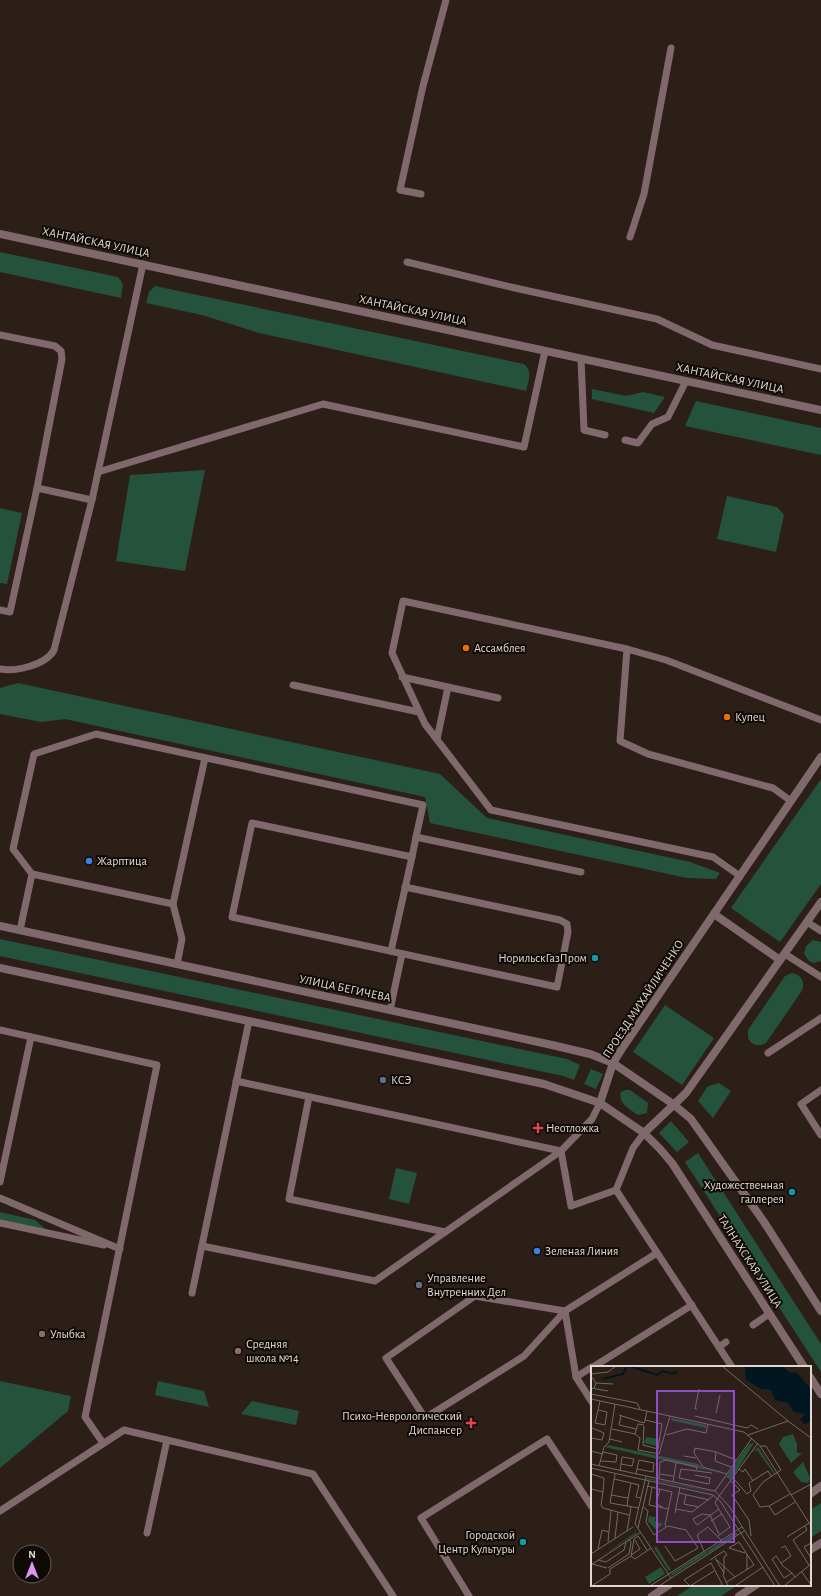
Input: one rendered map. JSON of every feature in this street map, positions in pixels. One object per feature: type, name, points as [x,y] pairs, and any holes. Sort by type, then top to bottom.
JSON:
[{"type":"street","name":"ХАНТАЙСКАЯ УЛИЦА","points":[[0,234],[821,410]]},
{"type":"street","name":"ПРОЕЗД МИХАЙЛИЧЕНКО","points":[[600,1103],[613,1063],[821,757]]},
{"type":"street","points":[[0,968],[544,1084],[600,1103],[644,1133],[686,1093],[821,902]]},
{"type":"street","points":[[714,914],[782,957]]},
{"type":"street","name":"УЛИЦА БЕГИЧЕВА","points":[[0,926],[590,1054],[613,1063],[673,1104]]},
{"type":"street","points":[[673,1104],[691,1119],[764,1222],[821,1311]]},
{"type":"street","name":"ТАЛНАХСКАЯ УЛИЦА","points":[[644,1133],[672,1163],[803,1366]]},
{"type":"street","points":[[811,1379],[821,1394]]},
{"type":"street","points":[[811,1493],[821,1486]]},
{"type":"street","points":[[811,1549],[821,1543]]},
{"type":"street","points":[[652,1596],[667,1586]]},
{"type":"street","points":[[739,1596],[754,1586]]},
{"type":"lane","points":[[421,194],[400,190],[423,86],[446,0]]},
{"type":"lane","points":[[630,237],[644,194],[671,48]]},
{"type":"lane","points":[[407,262],[515,288],[657,319],[712,345],[821,369]]},
{"type":"lane","points":[[0,669],[13,670],[28,667],[47,659],[54,650],[92,500],[143,264]]},
{"type":"lane","points":[[0,334],[55,346],[61,351],[62,359],[37,488],[10,612],[0,610]]},
{"type":"lane","points":[[98,472],[323,404],[524,448],[545,351]]},
{"type":"lane","points":[[581,359],[584,430],[605,435]]},
{"type":"lane","points":[[625,440],[638,443],[652,424],[668,417],[686,381]]},
{"type":"lane","points":[[37,488],[92,500]]},
{"type":"lane","points":[[740,876],[713,857],[491,810],[425,724],[402,677],[392,652],[403,601],[627,649],[666,660],[821,720]]},
{"type":"lane","points":[[627,649],[620,741],[648,754],[773,788],[791,801]]},
{"type":"lane","points":[[402,677],[498,698]]},
{"type":"lane","points":[[294,685],[419,712]]},
{"type":"lane","points":[[437,739],[448,687]]},
{"type":"lane","points":[[173,904],[32,874],[13,849],[34,754],[96,734],[423,805],[392,951]]},
{"type":"lane","points":[[177,964],[182,939],[173,904],[205,758]]},
{"type":"lane","points":[[406,887],[560,920],[567,924],[568,932],[557,987],[232,917],[252,823],[412,857]]},
{"type":"lane","points":[[416,836],[581,872]]},
{"type":"lane","points":[[20,930],[32,874]]},
{"type":"lane","points":[[807,922],[821,931]]},
{"type":"lane","points":[[390,1010],[402,954]]},
{"type":"lane","points":[[782,957],[821,977]]},
{"type":"lane","points":[[768,1053],[821,1018]]},
{"type":"lane","points":[[192,1293],[249,1021]]},
{"type":"lane","points":[[0,1030],[157,1065],[85,1417],[103,1443]]},
{"type":"lane","points":[[0,1182],[31,1037]]},
{"type":"lane","points":[[236,1081],[561,1151]]},
{"type":"lane","points":[[821,1090],[801,1104],[821,1135]]},
{"type":"lane","points":[[309,1096],[289,1199],[445,1232]]},
{"type":"lane","points":[[202,1246],[375,1281],[561,1151],[592,1119],[600,1103]]},
{"type":"lane","points":[[561,1151],[571,1206],[616,1190],[633,1148],[644,1133]]},
{"type":"lane","points":[[616,1190],[731,1366]]},
{"type":"lane","points":[[0,1198],[120,1249]]},
{"type":"lane","points":[[0,1223],[120,1249]]},
{"type":"lane","points":[[565,1311],[475,1296],[386,1358],[425,1418],[524,1356],[565,1311],[657,1253]]},
{"type":"lane","points":[[594,1366],[692,1305]]},
{"type":"lane","points":[[565,1311],[576,1377],[591,1400]]},
{"type":"lane","points":[[752,1325],[769,1314]]},
{"type":"lane","points":[[719,1347],[726,1342]]},
{"type":"lane","points":[[576,1377],[591,1368]]},
{"type":"lane","points":[[0,1511],[124,1430],[313,1474],[393,1596]]},
{"type":"lane","points":[[470,1596],[421,1518],[546,1439],[591,1506]]},
{"type":"lane","points":[[148,1532],[167,1440]]},
{"type":"green space","points":[[0,252],[118,277],[123,284],[121,298],[0,272]]},
{"type":"green space","points":[[155,286],[524,364],[529,373],[529,380],[526,391],[259,333],[202,315],[146,303],[149,292]]},
{"type":"green space","points":[[592,389],[626,396],[643,392],[665,397],[654,413],[592,399]]},
{"type":"green space","points":[[696,401],[821,428],[821,455],[685,426]]},
{"type":"green space","points":[[205,470],[185,571],[116,561],[130,475]]},
{"type":"green space","points":[[727,496],[777,507],[784,515],[776,552],[717,539]]},
{"type":"green space","points":[[0,508],[22,513],[7,584],[0,583]]},
{"type":"green space","points":[[18,683],[440,774],[487,818],[690,862],[720,873],[716,879],[687,878],[430,823],[425,797],[65,719],[41,722],[0,714],[0,688]]},
{"type":"green space","points":[[821,779],[821,884],[780,942],[731,908]]},
{"type":"green space","points":[[0,939],[567,1059],[580,1065],[574,1080],[563,1076],[0,956]]},
{"type":"green space","points":[[813,940],[821,942],[821,961],[813,963],[809,961],[804,954],[806,946]]},
{"type":"green space","points":[[792,973],[802,980],[803,986],[801,992],[766,1043],[761,1045],[754,1044],[748,1038],[748,1030],[785,976]]},
{"type":"green space","points":[[665,1005],[714,1038],[682,1085],[633,1052]]},
{"type":"green space","points":[[591,1069],[603,1074],[596,1089],[584,1084]]},
{"type":"green space","points":[[719,1083],[731,1091],[713,1118],[698,1101],[708,1086]]},
{"type":"green space","points":[[630,1090],[648,1103],[647,1113],[638,1115],[625,1106],[621,1100],[621,1092]]},
{"type":"green space","points":[[671,1121],[689,1142],[677,1152],[659,1133]]},
{"type":"green space","points":[[698,1153],[821,1344],[821,1372],[685,1162]]},
{"type":"green space","points":[[396,1168],[417,1173],[409,1204],[389,1199]]},
{"type":"green space","points":[[0,1212],[35,1220],[49,1232],[0,1221]]},
{"type":"green space","points":[[0,1381],[71,1396],[68,1411],[0,1468]]},
{"type":"green space","points":[[158,1381],[204,1391],[209,1407],[155,1395]]},
{"type":"green space","points":[[252,1401],[299,1411],[296,1425],[241,1414]]},
{"type":"green space","points":[[821,1503],[821,1531],[811,1537],[811,1509]]},
{"type":"green space","points":[[692,1586],[736,1586],[721,1596],[677,1596]]},
{"type":"place","name":"Ассамблея","points":[[466,648]]},
{"type":"place","name":"Купец","points":[[727,717]]},
{"type":"place","name":"Жарптица","points":[[89,861]]},
{"type":"place","name":"НорильскГазПром","points":[[595,958]]},
{"type":"place","name":"КСЭ","points":[[383,1080]]},
{"type":"place","name":"Неотложка","points":[[538,1128]]},
{"type":"place","name":"Художественная галлерея","points":[[792,1192]]},
{"type":"place","name":"Зеленая Линия","points":[[537,1251]]},
{"type":"place","name":"Управление Внутренних Дел","points":[[419,1285]]},
{"type":"place","name":"Улыбка","points":[[42,1334]]},
{"type":"place","name":"Средняя школа №14","points":[[238,1351]]},
{"type":"place","name":"Психо-Неврологический Диспансер","points":[[471,1423]]},
{"type":"place","name":"Городской Центр Культуры","points":[[523,1542]]}]
